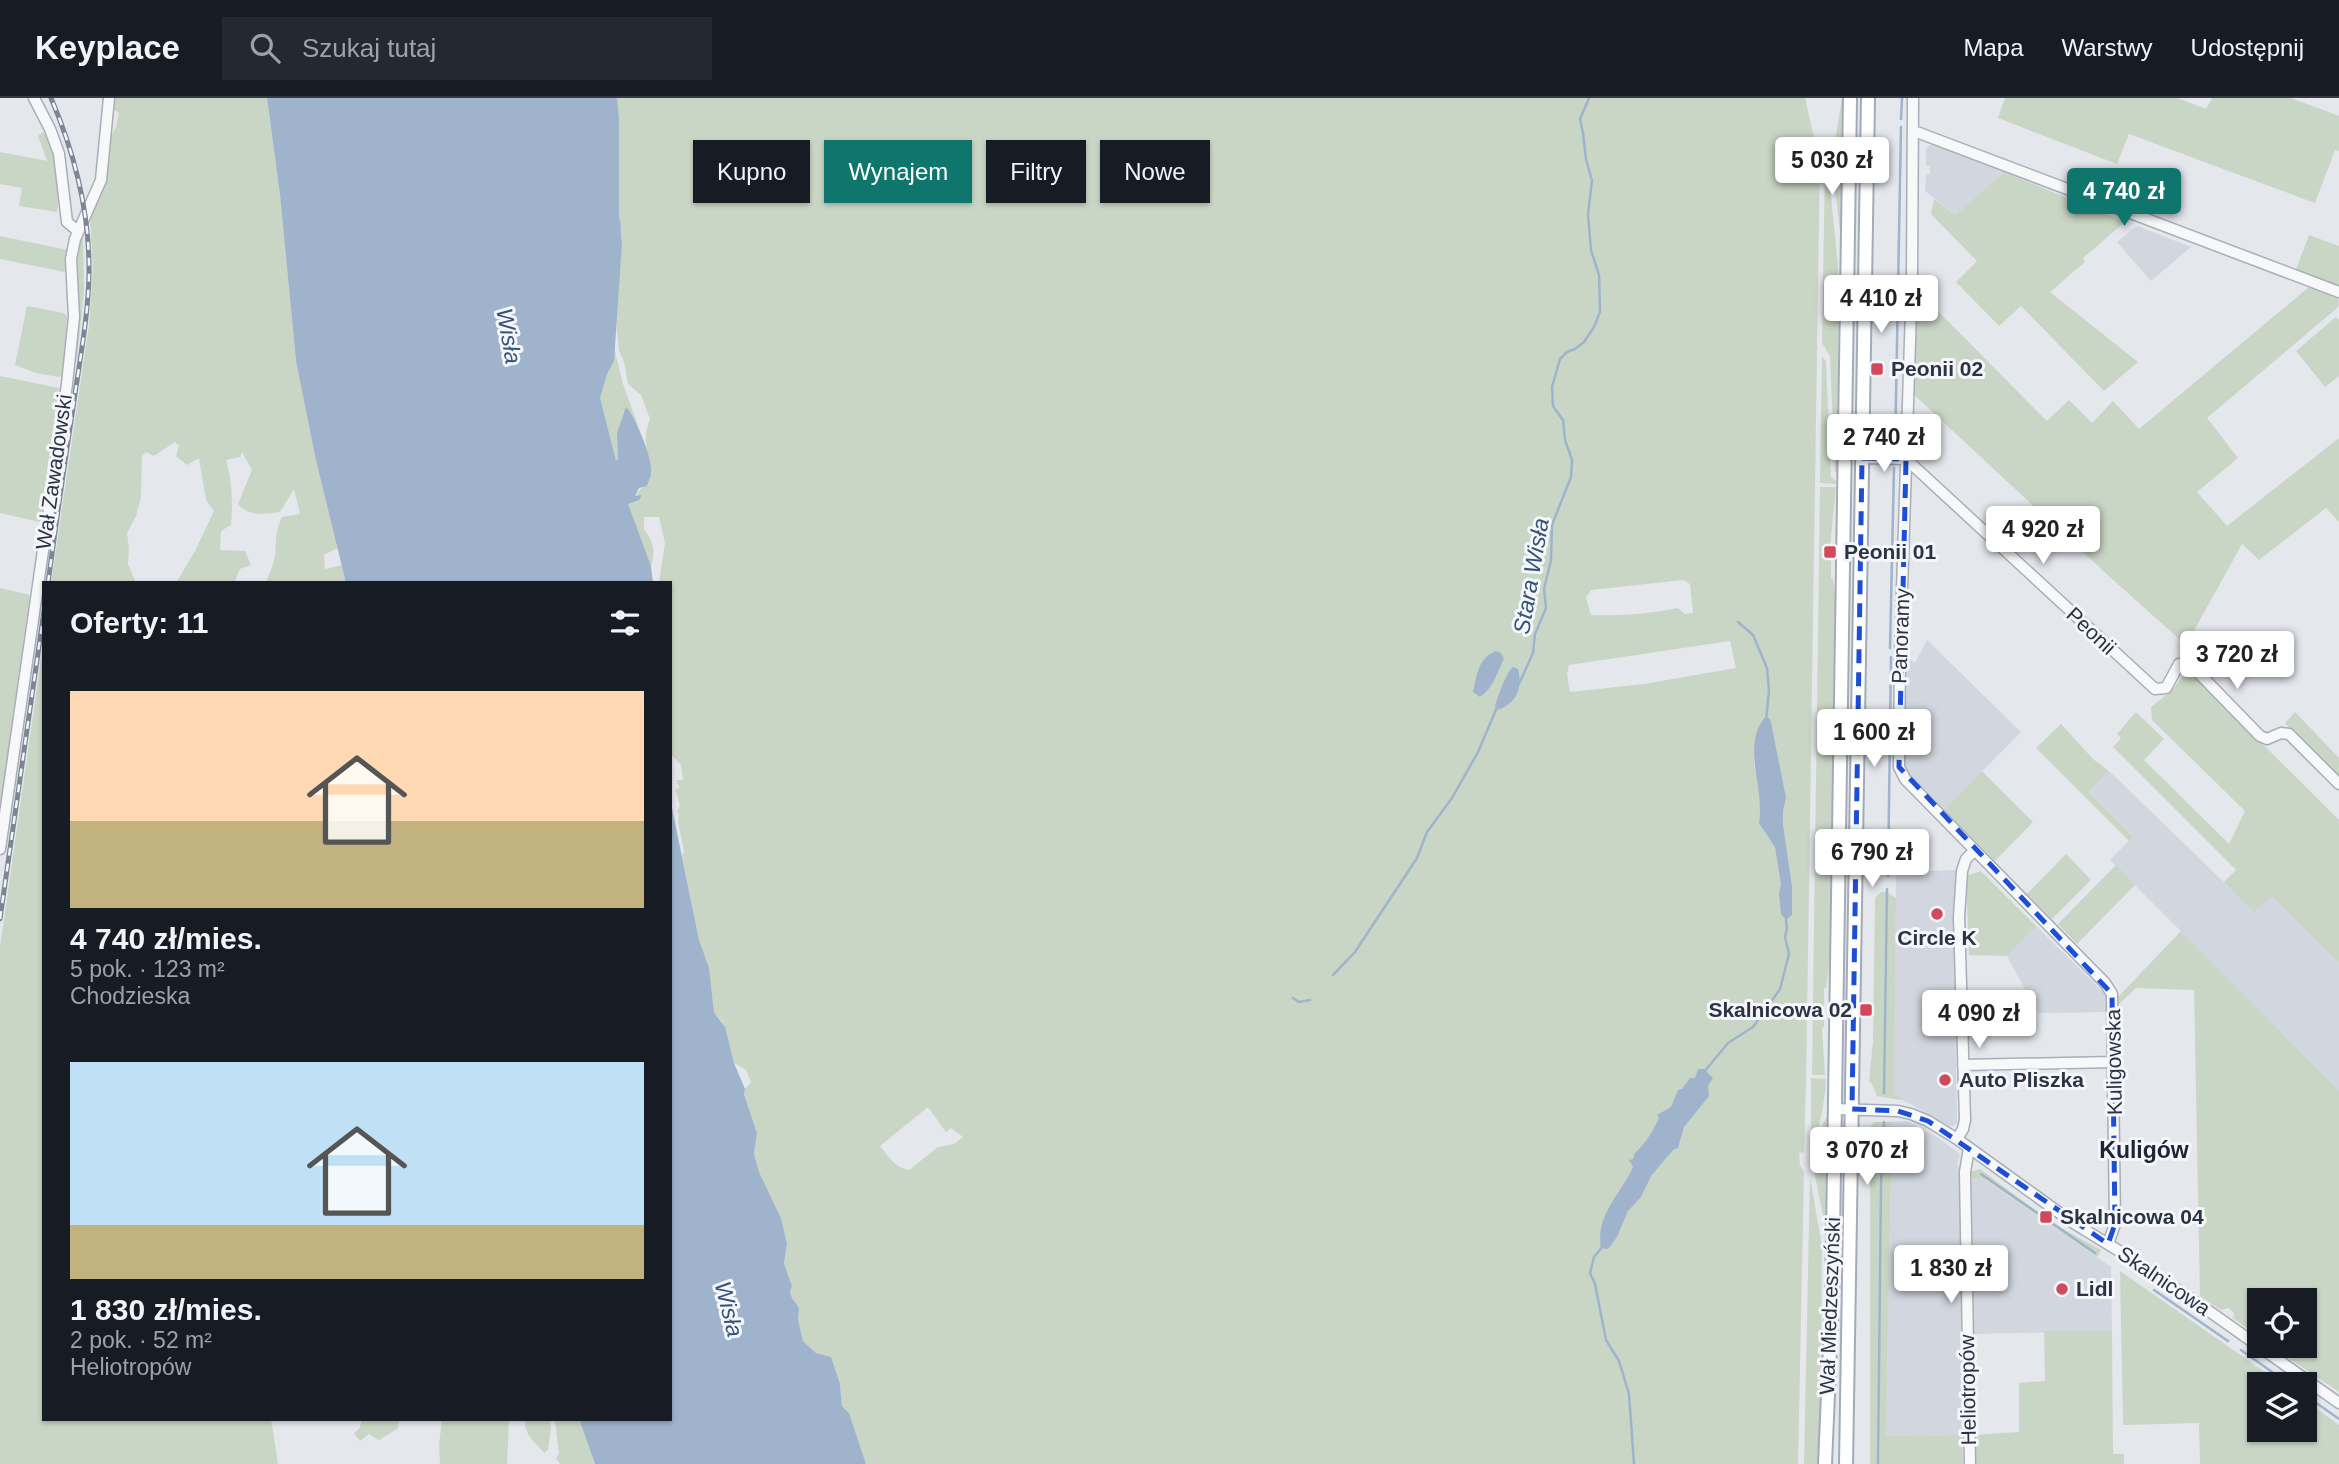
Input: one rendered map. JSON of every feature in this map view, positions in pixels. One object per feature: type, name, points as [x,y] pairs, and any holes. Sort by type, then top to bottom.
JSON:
[{"type":"main road","name":"Wał Miedzeszyński","points":[[1825,1464],[1835,1109],[1850,98]]},
{"type":"main road","name":"Wał Miedzeszyński","points":[[1846,1464],[1868,98]]},
{"type":"street","points":[[34,98],[59,154],[66,222],[78,231]]},
{"type":"street","name":"Wał Zawadowski","points":[[0,849],[67,384],[74,317],[71,259],[78,231],[97,194],[101,180],[109,98]]},
{"type":"street","name":"Panoramy","points":[[1913,98],[1912,278],[1899,767],[1905,779],[1974,851]]},
{"type":"street","points":[[1914,131],[2339,292]]},
{"type":"street","points":[[1862,458],[1906,459]]},
{"type":"street","name":"Peonii","points":[[1906,459],[2151,687],[2159,690],[2166,688],[2179,664],[2191,665],[2260,736],[2267,739],[2283,733],[2289,734],[2339,784]]},
{"type":"street","points":[[1957,1139],[1965,1120],[1959,917],[1961,875],[1965,862],[1974,851]]},
{"type":"street","name":"Kuligowska","points":[[1974,851],[2105,983],[2112,994],[2115,1224],[2108,1244]]},
{"type":"street","points":[[1964,1065],[2114,1062]]},
{"type":"street","name":"Skalnicowa","points":[[1835,1109],[1886,1110],[1911,1114],[1957,1139],[2030,1194],[2206,1309],[2339,1403]]},
{"type":"street","name":"Heliotropów","points":[[1969,1148],[1965,1185],[1970,1464]]},
{"type":"highlighted area","points":[[1862,458],[1906,459],[1899,767],[2112,994],[2115,1224],[2108,1244],[1928,1121],[1898,1111],[1852,1109]]},
{"type":"shaded area","points":[[1932,144],[2004,172],[1955,215],[1925,191],[1926,175],[1930,174],[1930,166],[1926,166],[1926,148]]},
{"type":"shaded area","points":[[2137,226],[2191,247],[2151,281],[2117,242]]},
{"type":"shaded area","points":[[1927,640],[2021,732],[1944,810],[1906,773],[1902,765],[1904,666],[1908,657],[1915,663]]},
{"type":"shaded area","points":[[2109,771],[2254,911],[2272,895],[2339,963],[2339,1090],[2110,860],[2133,837],[2088,792]]},
{"type":"shaded area","points":[[1957,870],[1957,1123],[1951,1127],[1894,1095],[1896,872]]},
{"type":"shaded area","points":[[2036,926],[2108,997],[2108,1012],[2038,1013],[2007,956]]},
{"type":"shaded area","points":[[1907,1121],[1937,1137],[1960,1154],[1957,1164],[1961,1171],[1962,1435],[1886,1437],[1892,1122]]},
{"type":"shaded area","points":[[1972,1178],[1985,1180],[2111,1267],[2112,1331],[1972,1334]]},
{"type":"green space","points":[[113,98],[267,98],[280,195],[296,361],[338,548],[324,555],[325,569],[342,565],[346,581],[267,581],[282,517],[300,514],[294,489],[280,512],[252,513],[238,504],[252,470],[242,452],[240,457],[226,460],[231,483],[232,517],[231,525],[221,531],[220,550],[245,551],[251,565],[240,569],[235,581],[177,581],[214,511],[206,500],[199,458],[187,465],[176,456],[179,446],[175,442],[154,456],[146,452],[142,456],[141,497],[136,516],[127,533],[128,564],[135,581],[51,581],[89,325],[93,266],[90,221],[104,187],[111,136],[119,113],[112,109]]},
{"type":"green space","points":[[566,98],[1805,98],[1815,142],[1820,152],[1806,1082],[1804,1152],[1799,1153],[1804,1172],[1798,1464],[866,1464],[849,1414],[842,1406],[840,1384],[803,1341],[798,1319],[799,1308],[790,1292],[792,1286],[784,1262],[787,1244],[781,1218],[759,1172],[754,1154],[757,1133],[744,1094],[751,1082],[746,1070],[734,1063],[722,1021],[714,1012],[711,986],[682,855],[684,852],[678,821],[677,811],[680,806],[675,789],[679,788],[676,780],[683,780],[681,765],[672,755],[672,581],[659,581],[665,543],[659,517],[644,517],[644,529],[653,547],[651,566],[637,529],[622,513],[587,519],[577,504],[635,497],[652,473],[646,439],[650,419],[641,395],[628,384],[619,351],[616,323],[615,337]],"holes":[[[1683,580],[1690,584],[1693,613],[1685,614],[1678,608],[1634,614],[1591,615],[1586,598],[1591,590]],[[1730,641],[1736,668],[1644,684],[1570,692],[1567,674],[1569,665]],[[1772,727],[1786,797],[1778,816],[1761,810],[1754,762],[1755,745]],[[928,1107],[946,1132],[951,1128],[963,1137],[954,1144],[938,1147],[909,1170],[896,1164],[880,1146]]]},
{"type":"green space","points":[[1842,98],[1845,98],[1841,241],[1832,159]]},
{"type":"green space","points":[[2005,98],[2177,98],[2206,109],[2212,98],[2291,98],[2339,116],[2339,151],[2335,150],[2315,203],[2129,134],[2117,164],[1998,118]]},
{"type":"green space","points":[[43,132],[54,146],[59,196],[57,212],[19,206],[22,188],[0,184],[0,152],[47,161],[38,136]]},
{"type":"green space","points":[[1825,162],[1828,167],[1838,266],[1839,473],[1835,472],[1830,356],[1822,343]]},
{"type":"green space","points":[[2004,172],[2125,222],[2083,258],[2085,262],[2050,292],[2138,362],[2104,391],[2021,306],[1999,326],[1956,282],[1977,261],[1931,214],[1934,199],[1955,215]]},
{"type":"green space","points":[[83,234],[84,290],[75,359],[79,315],[76,261]]},
{"type":"green space","points":[[2309,235],[2339,246],[2339,287],[2295,272]]},
{"type":"green space","points":[[0,236],[68,250],[65,272],[0,259]]},
{"type":"green space","points":[[1914,287],[2047,421],[2069,400],[2092,423],[2113,401],[2139,429],[2309,287],[2338,296],[2339,305],[2336,309],[2207,418],[2238,458],[2197,492],[2227,526],[2339,438],[2339,522],[2326,508],[2259,560],[2242,544],[2186,645],[1911,392]]},
{"type":"green space","points":[[27,306],[64,313],[67,317],[63,373],[59,377],[36,373],[15,365]]},
{"type":"green space","points":[[2336,317],[2339,320],[2339,376],[2325,387],[2296,351]]},
{"type":"green space","points":[[593,345],[614,347],[623,384],[640,431],[634,420],[618,466],[603,433]]},
{"type":"green space","points":[[1822,356],[1826,362],[1831,477],[1836,484],[1820,483]]},
{"type":"green space","points":[[0,376],[59,388],[40,522],[0,513]]},
{"type":"green space","points":[[1820,487],[1836,487],[1829,556],[1836,601],[1831,952],[1824,988],[1822,1028],[1825,1075],[1812,1075]]},
{"type":"green space","points":[[0,588],[30,595],[0,808]]},
{"type":"green space","points":[[42,652],[42,1421],[271,1421],[278,1464],[0,1464],[0,947]]},
{"type":"green space","points":[[2188,670],[2339,820],[2339,963],[2272,896],[2254,912],[2224,882],[2236,870],[2113,747],[2121,738],[2117,734],[2136,712],[2164,739],[2144,760],[2229,844],[2245,811],[2152,720],[2151,707],[2170,692]]},
{"type":"green space","points":[[2295,712],[2339,758],[2339,778],[2285,723]]},
{"type":"green space","points":[[2061,724],[2093,759],[2109,771],[2088,792],[2133,837],[2129,841],[2036,748]]},
{"type":"green space","points":[[1982,771],[2033,822],[1995,861],[1944,810]]},
{"type":"green space","points":[[2066,854],[2091,880],[2052,919],[2027,894]]},
{"type":"green space","points":[[2116,865],[2135,885],[2077,944],[2058,924]]},
{"type":"green space","points":[[1981,871],[2036,926],[2007,956],[1969,955],[1966,876]]},
{"type":"green space","points":[[1881,892],[1887,892],[1896,898],[1894,1094],[1903,1099],[1901,1100],[1877,1096],[1869,1082],[1873,1041],[1875,898]]},
{"type":"green space","points":[[2181,931],[2339,1090],[2339,1392],[2317,1377],[2317,1372],[2309,1372],[2289,1358],[2317,1358],[2317,1288],[2247,1288],[2247,1328],[2233,1318],[2234,1313],[2228,1308],[2221,1310],[2200,1296],[2194,990],[2136,988],[2118,1005],[2119,996]]},
{"type":"green space","points":[[1811,1078],[1826,1079],[1823,1108],[1811,1156]]},
{"type":"green space","points":[[1829,1112],[1826,1231],[1813,1165],[1823,1124]]},
{"type":"green space","points":[[1874,1122],[1892,1122],[1886,1436],[1962,1435],[1963,1464],[1870,1464],[1870,1127]]},
{"type":"green space","points":[[1980,1169],[2054,1224],[2101,1250],[2097,1257],[1986,1180],[1972,1178],[1971,1172]]},
{"type":"green space","points":[[1810,1177],[1822,1246],[1820,1464],[1804,1464]]},
{"type":"green space","points":[[2120,1271],[2265,1372],[2247,1372],[2247,1442],[2317,1442],[2317,1409],[2339,1425],[2339,1464],[2200,1464],[2199,1423],[2123,1425]]},
{"type":"green space","points":[[2044,1331],[2112,1331],[2113,1454],[2124,1454],[2124,1464],[1973,1464],[1973,1435],[2019,1432],[2019,1383],[2045,1381]]},
{"type":"green space","points":[[362,1421],[399,1421],[397,1429],[379,1440],[369,1434],[360,1441],[354,1434]]},
{"type":"green space","points":[[442,1421],[509,1421],[507,1464],[440,1464]]},
{"type":"green space","points":[[526,1421],[549,1421],[548,1450],[544,1453],[528,1433]]},
{"type":"green space","points":[[555,1421],[580,1421],[595,1464],[560,1464],[556,1458],[559,1454]]},
{"type":"water","name":"Wisła","points":[[267,98],[617,98],[619,217],[622,243],[614,361],[600,398],[616,461],[617,433],[626,407],[647,449],[651,476],[647,486],[639,488],[635,496],[642,495],[639,500],[628,504],[651,566],[653,581],[346,581],[316,460],[296,361],[280,195]]},
{"type":"water","points":[[1496,651],[1501,653],[1504,659],[1491,685],[1480,697],[1473,692],[1479,668],[1485,658]]},
{"type":"water","points":[[1513,667],[1518,669],[1520,682],[1517,694],[1510,703],[1498,710],[1495,706],[1498,696]]},
{"type":"water","points":[[1765,717],[1771,722],[1786,797],[1783,825],[1792,887],[1792,915],[1786,920],[1781,914],[1781,884],[1775,847],[1759,823],[1754,755],[1758,729]]},
{"type":"water","name":"Wisła","points":[[672,808],[699,940],[709,968],[714,1012],[725,1027],[734,1063],[745,1089],[744,1094],[757,1133],[754,1154],[759,1172],[781,1218],[787,1244],[784,1263],[792,1286],[792,1298],[799,1308],[798,1319],[803,1341],[816,1353],[831,1357],[840,1384],[842,1406],[849,1413],[866,1464],[595,1464],[580,1421],[672,1421]]},
{"type":"water","points":[[1698,1069],[1704,1069],[1713,1078],[1708,1086],[1709,1096],[1684,1127],[1678,1148],[1673,1150],[1651,1176],[1641,1197],[1628,1211],[1617,1237],[1608,1249],[1601,1248],[1600,1236],[1605,1215],[1633,1167],[1629,1160],[1633,1159],[1651,1132],[1659,1118],[1657,1115],[1671,1107],[1678,1090],[1682,1089],[1690,1078],[1695,1078]]},
{"type":"waterway","name":"Stara Wisła","points":[[1519,684],[1533,653],[1535,634],[1546,608],[1544,589],[1551,560],[1552,525],[1571,477],[1572,460],[1565,440],[1563,420],[1553,406],[1552,387],[1560,359],[1584,342],[1600,312],[1599,275],[1591,250],[1588,214],[1592,181],[1580,119],[1589,98]]},
{"type":"waterway","points":[[1901,119],[1902,98]]},
{"type":"waterway","points":[[1895,451],[1901,127]]},
{"type":"waterway","points":[[1890,648],[1894,468]]},
{"type":"waterway","points":[[1738,622],[1753,635],[1767,668],[1769,691],[1766,720]]},
{"type":"waterway","points":[[1888,876],[1891,657]]},
{"type":"waterway","name":"Stara Wisła","points":[[1333,975],[1355,952],[1417,858],[1427,832],[1452,798],[1478,752],[1498,705]]},
{"type":"waterway","points":[[1884,1093],[1887,889]]},
{"type":"waterway","points":[[1704,1072],[1728,1043],[1753,1027],[1780,989],[1789,954],[1785,937],[1786,920]]},
{"type":"waterway","name":"Stara Wisła","points":[[1293,998],[1299,1002],[1310,1000]]},
{"type":"waterway","points":[[1878,1464],[1884,1122]]},
{"type":"waterway","points":[[1981,1174],[2095,1253]]},
{"type":"waterway","points":[[1603,1246],[1594,1257],[1590,1273],[1595,1284],[1606,1340],[1619,1361],[1629,1394],[1634,1464]]},
{"type":"waterway","points":[[2154,1290],[2228,1341]]},
{"type":"waterway","points":[[2241,1350],[2272,1372]]},
{"type":"waterway","points":[[2317,1403],[2339,1419]]},
{"type":"railway","points":[[48,581],[83,342],[89,275],[84,207],[74,163],[51,98]]},
{"type":"railway","points":[[0,919],[42,625]]},
{"type":"place","name":"Peonii 02","points":[[1877,369]]},
{"type":"place","name":"Peonii 01","points":[[1830,552]]},
{"type":"place","name":"Circle K","points":[[1937,914]]},
{"type":"place","name":"Skalnicowa 02","points":[[1866,1010]]},
{"type":"place","name":"Auto Pliszka","points":[[1945,1080]]},
{"type":"place","name":"Skalnicowa 04","points":[[2046,1217]]},
{"type":"place","name":"Lidl","points":[[2062,1289]]},
{"type":"district","name":"Kuligów","points":[[2144,1150]]}]
